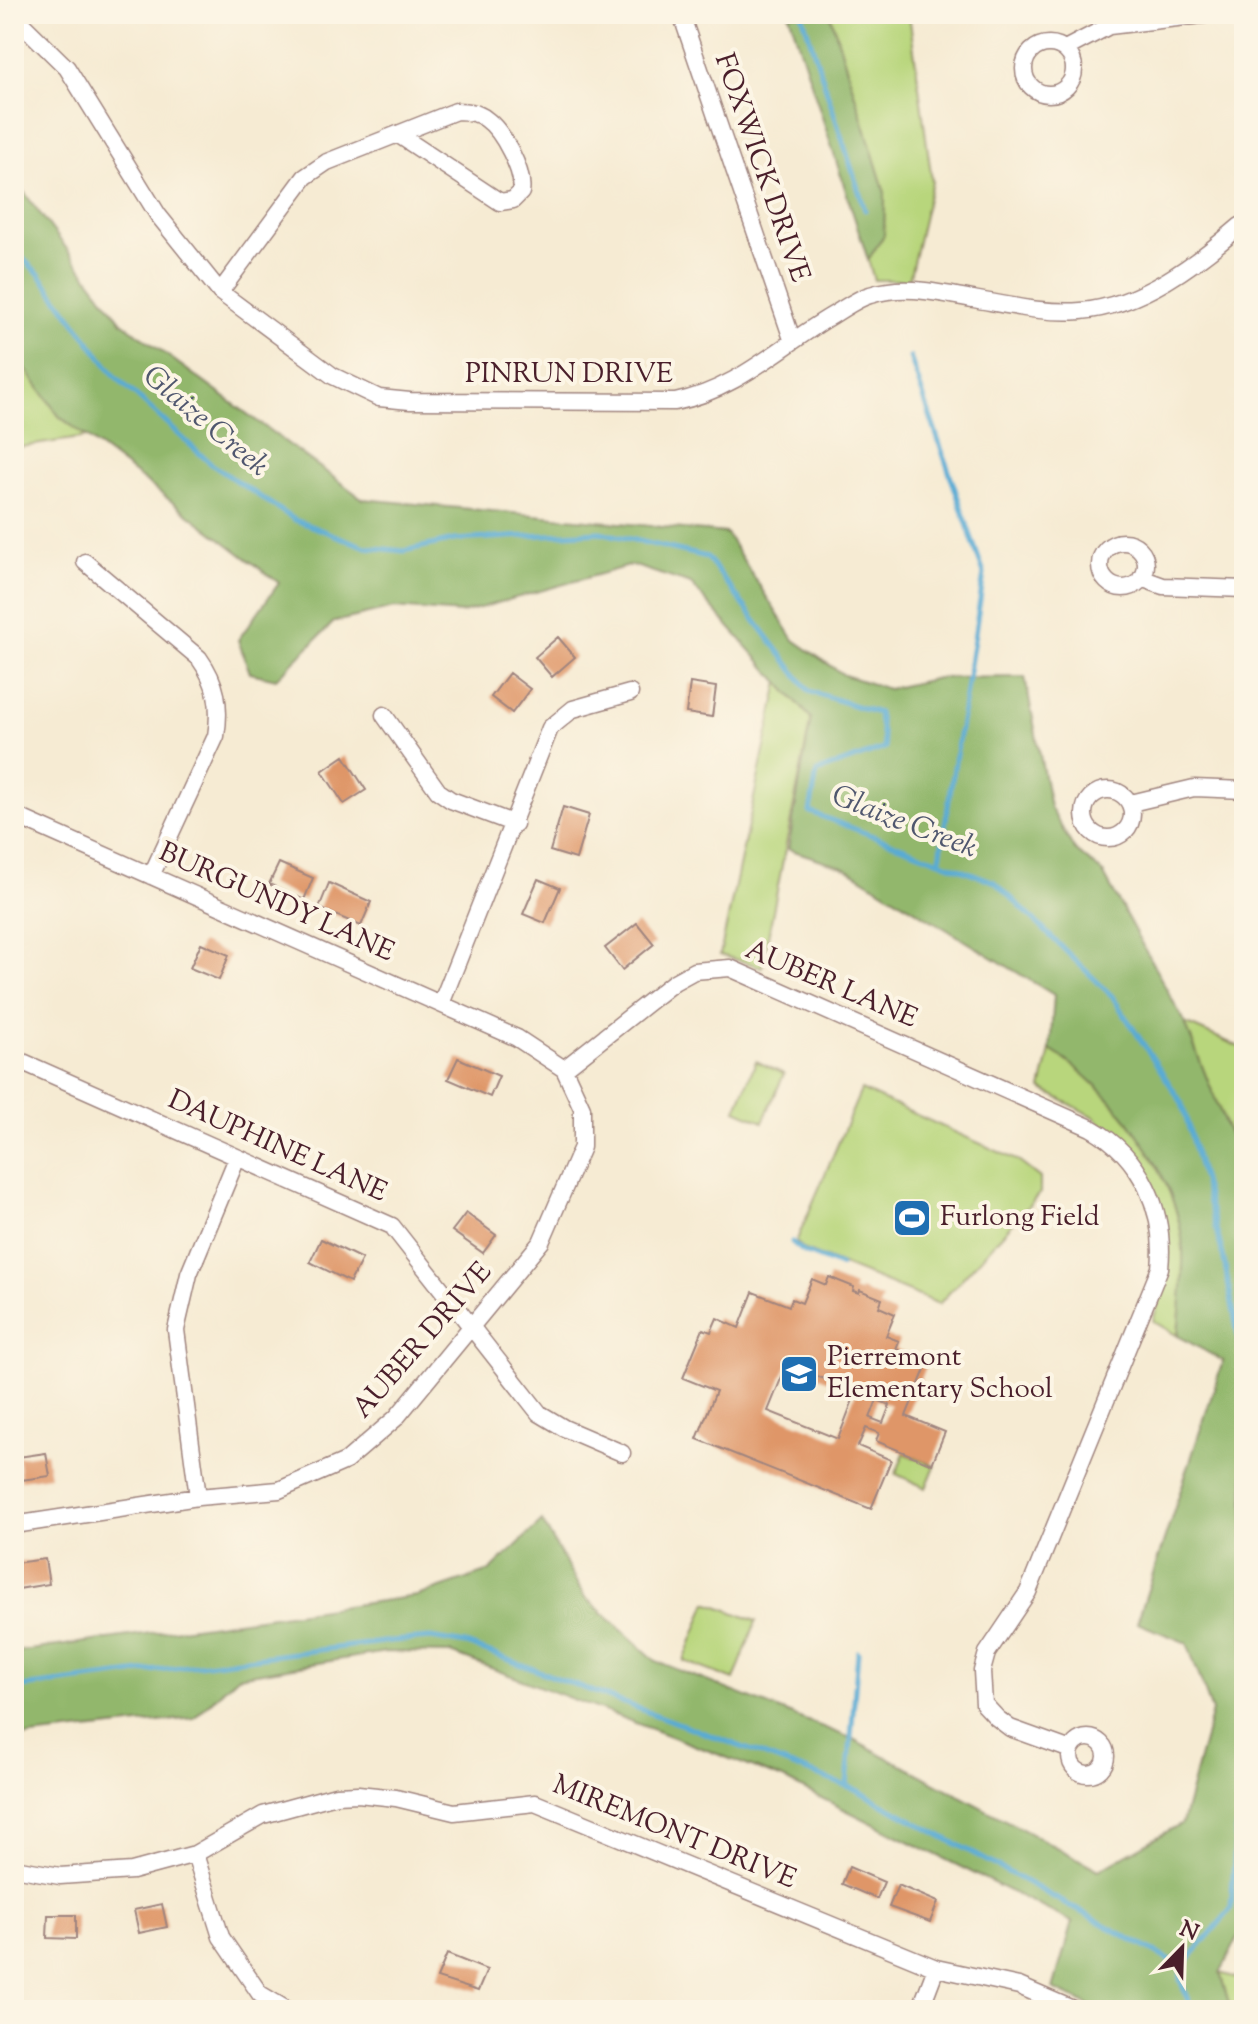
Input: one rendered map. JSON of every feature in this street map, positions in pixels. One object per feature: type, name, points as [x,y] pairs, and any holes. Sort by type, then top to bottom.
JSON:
[{"type":"street","name":"FOXWICK DRIVE","points":[[681,14],[792,339]]},
{"type":"street","points":[[1065,49],[1109,26],[1211,14]]},
{"type":"street","name":"PINRUN DRIVE","points":[[14,16],[67,68],[158,215],[220,292],[333,376],[379,398],[410,401],[675,402],[726,387],[792,339],[868,295],[901,289],[1041,311],[1101,309],[1138,297],[1204,256],[1243,224]]},
{"type":"street","points":[[220,292],[305,177],[327,162],[456,111],[474,112],[495,127],[520,173],[521,192],[513,200],[500,202],[399,135]]},
{"type":"street","points":[[85,562],[199,658],[211,675],[217,693],[220,713],[216,736],[151,876]]},
{"type":"street","points":[[1141,578],[1163,586],[1244,589]]},
{"type":"street","points":[[441,1004],[515,824],[550,728],[573,709],[630,693]]},
{"type":"street","points":[[384,715],[438,791],[451,800],[515,824]]},
{"type":"street","points":[[1131,803],[1194,788],[1244,790]]},
{"type":"street","name":"BURGUNDY LANE","points":[[14,815],[517,1038],[564,1069]]},
{"type":"street","name":"AUBER LANE","points":[[564,1069],[674,982],[694,971],[730,968],[1091,1128],[1110,1138],[1136,1167],[1150,1193],[1160,1232],[1160,1268],[1028,1592],[995,1640],[982,1671],[984,1704],[997,1718],[1010,1728],[1071,1750]]},
{"type":"street","name":"DAUPHINE LANE","points":[[14,1058],[392,1226],[539,1413],[564,1428],[622,1453]]},
{"type":"street","name":"AUBER DRIVE","points":[[14,1525],[198,1497],[279,1490],[346,1461],[396,1418],[541,1242],[582,1147],[582,1108],[564,1069]]},
{"type":"street","points":[[198,1497],[176,1330],[189,1274],[237,1158]]},
{"type":"street","name":"MIREMONT DRIVE","points":[[14,1868],[60,1876],[132,1871],[195,1854],[263,1815],[336,1795],[396,1798],[454,1812],[535,1803],[936,1968],[1019,1986],[1075,2010]]},
{"type":"street","points":[[195,1854],[221,1937],[260,1994],[287,2010]]},
{"type":"street","points":[[920,2010],[936,1968]]},
{"type":"green space","points":[[789,14],[830,14],[885,193],[884,235],[868,260]]},
{"type":"green space","points":[[830,14],[909,14],[932,181],[909,280],[874,280],[868,260],[884,235],[885,193]]},
{"type":"green space","points":[[14,179],[122,322],[363,499],[726,533],[794,640],[844,675],[888,689],[937,678],[1025,677],[1050,807],[1074,849],[1103,873],[1185,1023],[1244,1172],[1244,1926],[1220,1973],[1231,2010],[1099,2010],[1053,1989],[1072,1922],[783,1779],[451,1653],[386,1652],[238,1676],[194,1718],[14,1738],[14,1652],[417,1596],[490,1571],[542,1521],[584,1596],[656,1661],[853,1739],[1099,1870],[1182,1823],[1212,1711],[1187,1643],[1137,1623],[1223,1361],[1178,1336],[1183,1249],[1170,1192],[1156,1163],[1118,1109],[1073,1066],[1050,1050],[1054,995],[846,868],[788,849],[811,718],[691,584],[632,565],[462,613],[394,608],[334,622],[276,679],[250,673],[238,640],[279,583],[59,416],[14,352]]},
{"type":"green space","points":[[14,352],[59,416],[86,437],[14,448]]},
{"type":"green space","points":[[779,682],[811,718],[762,967],[720,955]]},
{"type":"green space","points":[[1185,1023],[1244,1049],[1244,1172]]},
{"type":"green space","points":[[1050,1050],[1073,1066],[1118,1109],[1156,1163],[1170,1192],[1183,1249],[1178,1336],[1153,1321],[1168,1267],[1167,1239],[1123,1143],[1093,1116],[1041,1089]]},
{"type":"green space","points":[[756,1061],[784,1074],[763,1122],[736,1110]]},
{"type":"green space","name":"Furlong Field","points":[[861,1090],[1017,1160],[1040,1178],[1040,1193],[939,1304],[805,1250],[796,1242]]},
{"type":"green space","points":[[904,1453],[935,1466],[926,1488],[896,1474]]},
{"type":"green space","points":[[707,1602],[756,1621],[734,1680],[684,1661]]},
{"type":"green space","points":[[1220,1973],[1244,1980],[1244,2010],[1231,2010]]},
{"type":"building","points":[[558,637],[575,657],[552,677],[535,657]]},
{"type":"building","points":[[509,673],[530,689],[512,713],[491,697]]},
{"type":"building","points":[[690,683],[716,687],[712,717],[686,713]]},
{"type":"building","points":[[344,756],[366,790],[344,804],[322,771]]},
{"type":"building","points":[[563,807],[589,815],[576,859],[550,851]]},
{"type":"building","points":[[279,863],[313,878],[304,900],[269,884]]},
{"type":"building","points":[[538,879],[560,888],[545,923],[523,914]]},
{"type":"building","points":[[329,883],[371,902],[361,926],[319,908]]},
{"type":"building","points":[[637,923],[654,944],[622,970],[605,948]]},
{"type":"building","points":[[201,943],[229,955],[219,980],[190,968]]},
{"type":"building","points":[[458,1058],[499,1076],[490,1097],[448,1079]]},
{"type":"building","points":[[466,1213],[496,1235],[483,1253],[452,1231]]},
{"type":"building","points":[[321,1239],[362,1259],[350,1282],[310,1262]]},
{"type":"building","points":[[829,1277],[854,1287],[853,1291],[859,1293],[860,1290],[882,1299],[879,1307],[895,1314],[886,1336],[899,1341],[896,1349],[928,1362],[906,1416],[945,1432],[932,1464],[876,1441],[879,1433],[866,1428],[858,1446],[891,1460],[871,1509],[697,1439],[716,1391],[683,1378],[703,1329],[711,1332],[717,1318],[739,1328],[753,1292],[789,1306],[792,1299],[802,1303],[812,1279],[826,1285]],"holes":[[[787,1364],[856,1392],[838,1439],[768,1411]],[[877,1400],[890,1405],[883,1423],[870,1418]]]},
{"type":"building","points":[[46,1453],[50,1476],[21,1480],[18,1457]]},
{"type":"building","points":[[45,1559],[49,1584],[18,1589],[14,1563]]},
{"type":"building","points":[[849,1867],[884,1882],[877,1899],[842,1884]]},
{"type":"building","points":[[898,1885],[938,1902],[930,1922],[889,1907]]},
{"type":"building","points":[[162,1904],[167,1927],[139,1933],[134,1910]]},
{"type":"building","points":[[48,1915],[76,1915],[76,1939],[47,1938]]},
{"type":"building","points":[[447,1954],[487,1970],[478,1991],[437,1978]]},
{"type":"waterway","points":[[802,14],[865,210]]},
{"type":"waterway","name":"Glaize Creek","points":[[14,250],[39,274],[115,376],[211,464],[295,520],[366,547],[404,551],[454,540],[600,532],[707,557],[809,691],[878,713],[885,748],[817,772],[810,812],[995,882],[1112,996],[1182,1103],[1223,1255],[1244,1367]]},
{"type":"waterway","points":[[910,357],[984,574],[940,858]]},
{"type":"waterway","points":[[792,1242],[804,1252],[840,1266]]},
{"type":"waterway","points":[[14,1688],[391,1641],[431,1638],[466,1644],[857,1790],[1182,1967]]},
{"type":"waterway","points":[[847,1786],[858,1652]]},
{"type":"waterway","name":"Glaize Creek","points":[[1192,2010],[1180,1980],[1182,1967],[1231,1909],[1236,1832],[1244,1794]]},
{"type":"place","name":"Furlong Field","points":[[912,1218]]},
{"type":"place","name":"Pierremont Elementary School","points":[[799,1374]]}]
